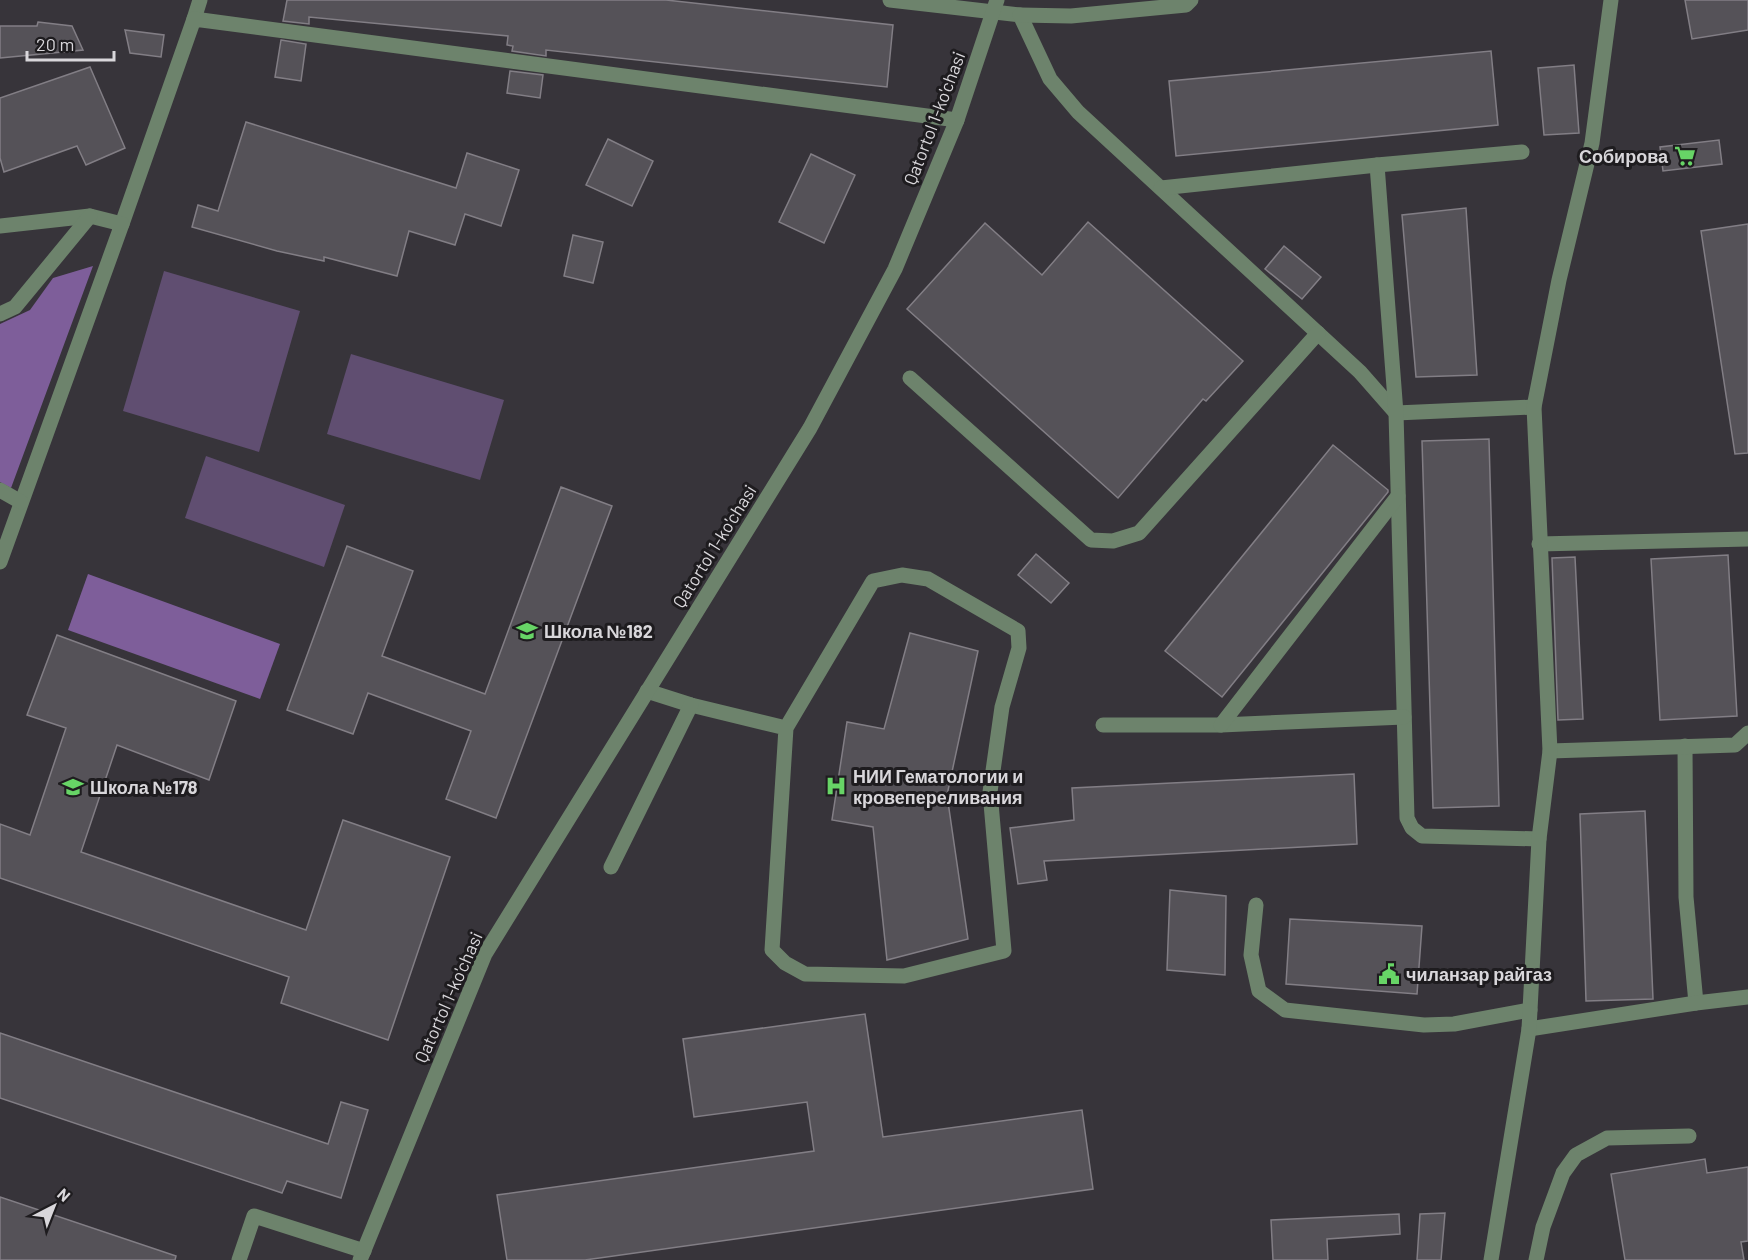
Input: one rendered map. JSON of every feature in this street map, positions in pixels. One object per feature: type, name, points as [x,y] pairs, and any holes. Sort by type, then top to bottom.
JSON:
[{"type":"street","points":[[0,562],[201,0]]},
{"type":"street","points":[[890,0],[995,6],[1020,15],[1071,16],[1186,5],[1191,0]]},
{"type":"street","points":[[1491,1260],[1530,1029],[1539,838],[1550,751],[1534,407],[1559,280],[1592,143],[1611,0]]},
{"type":"street","name":"Qatortol 1-ko'chasi","points":[[362,1255],[485,954],[816,418],[895,269],[957,120],[995,6]]},
{"type":"street","points":[[1020,15],[1050,79],[1078,112],[1360,372],[1396,413]]},
{"type":"street","points":[[194,19],[957,120]]},
{"type":"street","points":[[1161,188],[1522,152]]},
{"type":"street","points":[[1377,165],[1396,413],[1407,818],[1412,828],[1422,836],[1539,838]]},
{"type":"street","points":[[0,226],[90,216],[122,224]]},
{"type":"street","points":[[0,315],[15,307],[90,216]]},
{"type":"street","points":[[910,378],[1091,540],[1113,541],[1139,533],[1317,333]]},
{"type":"street","points":[[1396,413],[1534,407]]},
{"type":"street","points":[[0,490],[21,502]]},
{"type":"street","points":[[1221,725],[1398,496]]},
{"type":"street","points":[[1539,544],[1748,539]]},
{"type":"street","points":[[902,575],[928,579],[1018,631],[1019,648],[1002,707],[990,792],[1004,951],[904,976],[806,974],[785,963],[772,950],[786,728],[873,581],[902,575]]},
{"type":"street","points":[[647,692],[786,728]]},
{"type":"street","points":[[611,867],[691,705]]},
{"type":"street","points":[[1103,725],[1221,725],[1404,717]]},
{"type":"street","points":[[1550,751],[1735,745],[1748,733]]},
{"type":"street","points":[[1685,746],[1686,897],[1696,1003]]},
{"type":"street","points":[[1256,905],[1251,956],[1259,991],[1285,1010],[1424,1024],[1455,1024],[1530,1010]]},
{"type":"street","points":[[1530,1029],[1748,997]]},
{"type":"street","points":[[1536,1260],[1543,1227],[1563,1173],[1576,1155],[1607,1138],[1689,1136]]},
{"type":"street","points":[[239,1260],[254,1216],[362,1255]]},
{"type":"shaded area","points":[[93,266],[11,488],[0,482],[0,324],[30,310],[53,278]]},
{"type":"shaded area","points":[[164,271],[300,311],[259,452],[123,411]]},
{"type":"shaded area","points":[[351,354],[504,400],[480,480],[327,434]]},
{"type":"shaded area","points":[[206,456],[345,505],[324,567],[185,518]]},
{"type":"shaded area","points":[[88,574],[280,644],[260,699],[68,630]]},
{"type":"building","points":[[287,0],[666,0],[893,25],[887,87],[546,50],[546,56],[512,51],[513,46],[507,45],[508,36],[309,17],[309,24],[283,21]]},
{"type":"building","points":[[1685,0],[1748,0],[1748,30],[1692,39]]},
{"type":"building","points":[[38,22],[72,26],[83,50],[0,58],[0,26],[37,26]]},
{"type":"building","points":[[125,30],[164,35],[161,57],[130,53]]},
{"type":"building","points":[[281,40],[306,44],[301,81],[275,77]]},
{"type":"building","points":[[1491,51],[1498,125],[1176,156],[1169,81]]},
{"type":"building","points":[[1574,65],[1579,133],[1544,135],[1538,68]]},
{"type":"building","points":[[90,67],[125,148],[86,165],[77,146],[4,172],[0,158],[0,98]]},
{"type":"building","points":[[510,71],[543,75],[540,98],[507,93]]},
{"type":"building","points":[[246,122],[456,188],[467,153],[519,170],[501,226],[465,214],[455,245],[409,231],[397,276],[324,257],[324,261],[277,251],[192,227],[198,205],[218,211]]},
{"type":"building","points":[[608,139],[653,161],[632,206],[586,185]]},
{"type":"building","points":[[1719,140],[1722,164],[1663,171],[1660,147]]},
{"type":"building","points":[[811,154],[855,175],[824,243],[779,222]]},
{"type":"building","points":[[1466,208],[1477,375],[1416,377],[1402,215]]},
{"type":"building","points":[[1088,222],[1243,361],[1206,401],[1203,399],[1118,498],[907,309],[985,223],[1042,275]]},
{"type":"building","points":[[1748,224],[1748,453],[1735,454],[1701,231]]},
{"type":"building","points":[[573,235],[603,242],[593,283],[564,276]]},
{"type":"building","points":[[1284,246],[1321,277],[1302,299],[1265,269]]},
{"type":"building","points":[[1489,439],[1499,806],[1433,808],[1422,441]]},
{"type":"building","points":[[1333,445],[1388,492],[1222,697],[1165,651]]},
{"type":"building","points":[[561,487],[612,506],[496,818],[446,799],[471,731],[368,693],[353,734],[287,710],[347,546],[413,571],[382,656],[485,694]]},
{"type":"building","points":[[1036,554],[1069,583],[1051,603],[1018,575]]},
{"type":"building","points":[[1728,555],[1737,716],[1660,720],[1651,559]]},
{"type":"building","points":[[1575,557],[1583,719],[1558,720],[1552,558]]},
{"type":"building","points":[[910,633],[978,651],[947,795],[968,939],[887,960],[873,827],[832,820],[847,722],[884,729]]},
{"type":"building","points":[[57,635],[236,701],[209,780],[117,745],[81,852],[306,930],[343,820],[450,857],[388,1040],[281,1003],[289,977],[0,878],[0,824],[30,835],[66,728],[27,715]]},
{"type":"building","points":[[1354,774],[1357,844],[1044,861],[1047,880],[1018,884],[1010,828],[1074,820],[1072,788]]},
{"type":"building","points":[[1645,811],[1653,999],[1586,1001],[1580,814]]},
{"type":"building","points":[[1170,890],[1226,896],[1225,975],[1167,970]]},
{"type":"building","points":[[1290,919],[1422,926],[1417,994],[1286,984]]},
{"type":"building","points":[[865,1014],[883,1137],[1082,1110],[1093,1189],[585,1260],[507,1260],[497,1195],[814,1151],[807,1102],[694,1117],[683,1039]]},
{"type":"building","points":[[0,1033],[328,1144],[341,1102],[368,1110],[341,1198],[287,1181],[282,1193],[0,1098]]},
{"type":"building","points":[[1705,1159],[1707,1173],[1748,1167],[1748,1241],[1741,1242],[1744,1260],[1625,1260],[1611,1174]]},
{"type":"building","points":[[0,1197],[176,1256],[175,1260],[0,1260]]},
{"type":"building","points":[[1445,1213],[1441,1260],[1417,1260],[1420,1214]]},
{"type":"building","points":[[1399,1214],[1400,1234],[1327,1239],[1328,1260],[1273,1260],[1271,1220]]},
{"type":"place","name":"Собирова","points":[[1685,156]]},
{"type":"place","name":"Школа №182","points":[[527,631]]},
{"type":"place","name":"НИИ Гематологии и кровепереливания","points":[[836,786]]},
{"type":"place","name":"Школа №178","points":[[73,787]]},
{"type":"place","name":"чиланзар райгаз","points":[[1389,974]]}]
